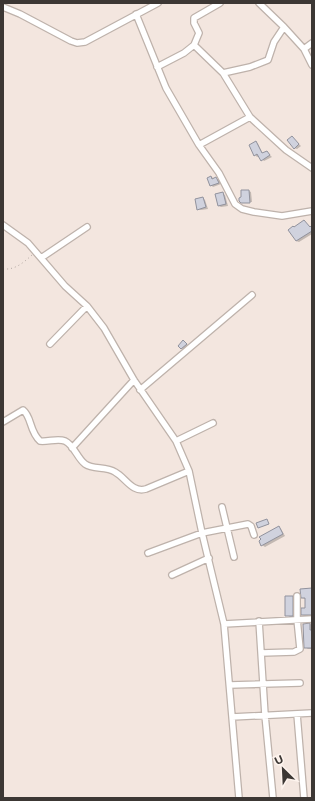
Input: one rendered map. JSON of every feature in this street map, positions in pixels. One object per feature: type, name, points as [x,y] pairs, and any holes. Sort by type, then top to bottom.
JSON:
[{"type":"street","points":[[3,7],[77,43],[85,42],[158,3]]},
{"type":"street","points":[[158,68],[184,53],[194,45],[199,33],[194,23],[194,18],[220,3]]},
{"type":"street","points":[[259,3],[304,49],[312,65]]},
{"type":"street","points":[[136,14],[166,88],[199,145],[219,173],[235,204],[242,209],[282,216],[312,211]]},
{"type":"street","points":[[223,73],[243,69],[268,60],[274,42],[284,27]]},
{"type":"street","points":[[304,49],[312,43]]},
{"type":"street","points":[[194,45],[223,73],[250,117],[286,150],[312,168]]},
{"type":"street","points":[[199,145],[250,117]]},
{"type":"street","points":[[3,225],[28,243],[65,286],[86,306],[104,328],[140,390],[176,441],[189,471],[224,624],[240,798]]},
{"type":"street","points":[[41,258],[87,227]]},
{"type":"street","points":[[140,390],[252,295]]},
{"type":"street","points":[[50,344],[86,306]]},
{"type":"street","points":[[72,448],[134,380]]},
{"type":"street","points":[[3,422],[23,410],[26,413],[32,431],[40,441],[64,441],[69,443],[78,458],[88,466],[114,470],[134,488],[139,490],[146,489],[189,471]]},
{"type":"street","points":[[176,441],[213,423]]},
{"type":"street","points":[[222,507],[234,557]]},
{"type":"street","points":[[148,553],[202,533],[249,524],[254,535]]},
{"type":"street","points":[[172,576],[209,558]]},
{"type":"street","points":[[261,653],[294,652],[299,650],[297,596]]},
{"type":"street","points":[[224,624],[312,619]]},
{"type":"street","points":[[259,621],[265,715],[273,798]]},
{"type":"street","points":[[230,685],[300,683]]},
{"type":"street","points":[[232,717],[312,713]]},
{"type":"street","points":[[297,714],[304,798]]},
{"type":"path","points":[[3,269],[9,269],[22,264],[36,252]]},
{"type":"building","points":[[292,136],[299,144],[294,149],[287,140]]},
{"type":"building","points":[[256,141],[262,153],[267,151],[270,155],[261,161],[257,154],[254,156],[249,145]]},
{"type":"building","points":[[211,176],[212,179],[216,177],[219,183],[210,186],[207,178]]},
{"type":"building","points":[[241,190],[249,190],[250,203],[241,203],[239,201],[239,198],[241,197]]},
{"type":"building","points":[[223,192],[226,204],[218,206],[215,194]]},
{"type":"building","points":[[203,197],[206,207],[197,210],[195,199]]},
{"type":"building","points":[[304,220],[310,227],[312,225],[312,231],[296,241],[288,230]]},
{"type":"building","points":[[183,340],[187,344],[181,349],[178,346]]},
{"type":"building","points":[[267,519],[269,524],[258,528],[256,523]]},
{"type":"building","points":[[279,526],[283,534],[261,546],[259,541],[261,539],[259,537]]},
{"type":"building","points":[[312,588],[312,615],[301,615],[301,608],[305,608],[305,598],[301,598],[300,589]]},
{"type":"building","points":[[285,596],[293,596],[293,616],[285,616]]},
{"type":"building","points":[[310,623],[310,630],[312,630],[312,648],[304,648],[303,624]]}]
